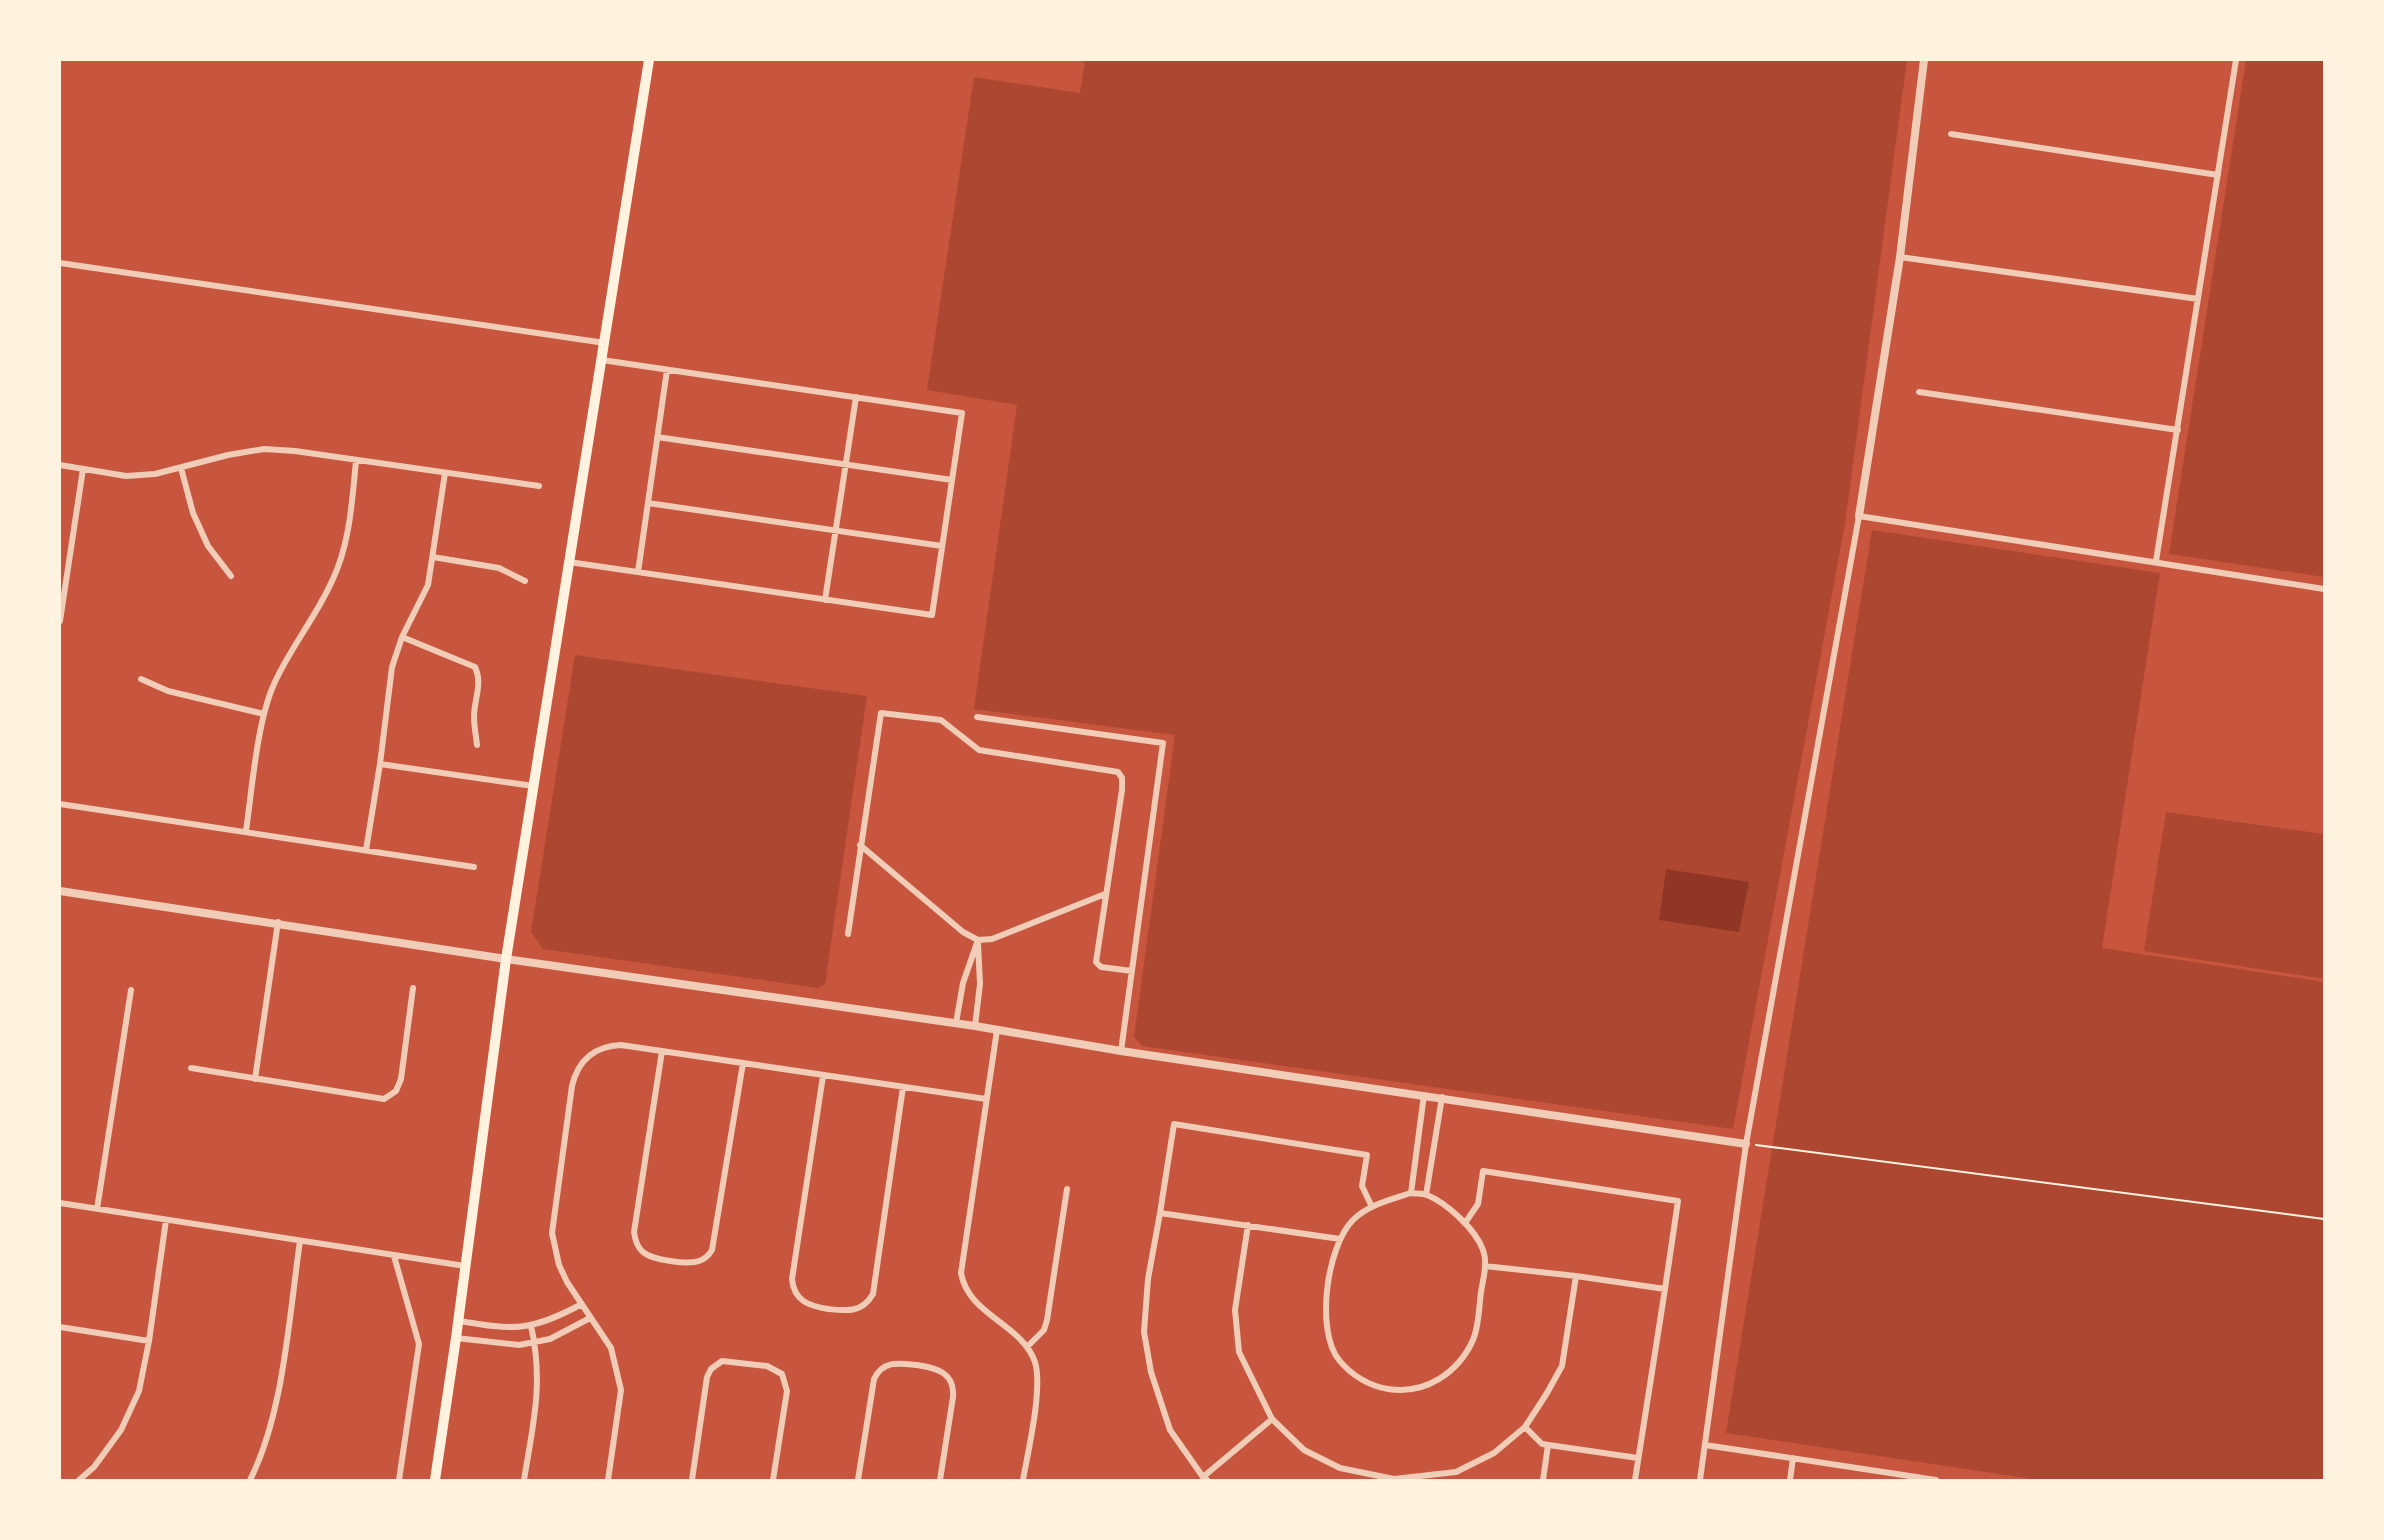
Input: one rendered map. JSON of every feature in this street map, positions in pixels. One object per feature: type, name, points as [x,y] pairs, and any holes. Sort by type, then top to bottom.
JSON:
[{"type":"main road","points":[[435,1480],[459,1321],[506,958],[649,60]]},
{"type":"street","points":[[1700,1480],[1746,1144],[1858,516],[1900,257],[1924,60]]},
{"type":"street","points":[[2156,561],[2236,60]]},
{"type":"street","points":[[1951,134],[2218,175]]},
{"type":"street","points":[[1900,257],[2198,299]]},
{"type":"street","points":[[60,263],[605,343]]},
{"type":"street","points":[[569,562],[932,615],[962,413],[602,360]]},
{"type":"street","points":[[638,572],[667,370]]},
{"type":"street","points":[[1919,392],[2178,430]]},
{"type":"street","points":[[825,600],[856,397]]},
{"type":"street","points":[[657,437],[952,480]]},
{"type":"street","points":[[60,466],[126,476],[155,474],[228,455],[264,449],[539,485]]},
{"type":"street","points":[[246,831],[264,714],[273,685],[332,582],[351,514],[356,461]]},
{"type":"street","points":[[181,468],[193,513],[208,546],[231,576]]},
{"type":"street","points":[[60,621],[83,469]]},
{"type":"street","points":[[366,850],[392,667],[402,637],[428,585],[445,473]]},
{"type":"street","points":[[648,503],[942,546]]},
{"type":"street","points":[[1858,516],[2325,589]]},
{"type":"street","points":[[433,557],[499,568],[525,581]]},
{"type":"street","points":[[402,637],[475,667],[480,685],[474,715],[477,745]]},
{"type":"street","points":[[141,679],[168,691],[264,714]]},
{"type":"street","points":[[848,934],[881,713],[941,720],[979,750],[1118,772],[1122,778],[1122,790],[1096,962],[1101,967],[1132,971]]},
{"type":"street","points":[[976,717],[1163,743],[1121,1051]]},
{"type":"street","points":[[380,764],[533,786]]},
{"type":"street","points":[[60,804],[474,867]]},
{"type":"street","points":[[860,845],[962,932],[978,940],[992,939],[1105,894]]},
{"type":"street","points":[[60,891],[956,1023],[1121,1051],[1746,1144]]},
{"type":"street","points":[[255,1079],[278,922]]},
{"type":"street","points":[[956,1023],[963,983],[978,940]]},
{"type":"street","points":[[975,1026],[980,984],[978,940]]},
{"type":"street","points":[[191,1069],[384,1099],[396,1091],[401,1079],[413,988]]},
{"type":"street","points":[[97,1209],[131,990]]},
{"type":"street","points":[[997,1030],[961,1273],[970,1296],[1027,1347],[1034,1360],[1037,1380],[1023,1480]]},
{"type":"street","points":[[608,1480],[621,1390],[611,1348],[580,1305],[559,1265],[552,1233],[572,1086],[580,1064],[589,1055],[609,1045],[621,1045],[986,1099]]},
{"type":"street","points":[[662,1051],[634,1233],[635,1242],[641,1251],[655,1258],[694,1262],[704,1258],[712,1250],[743,1063]]},
{"type":"street","points":[[823,1076],[792,1279],[797,1295],[813,1306],[845,1311],[856,1310],[865,1305],[873,1294],[904,1087]]},
{"type":"street","points":[[1411,1193],[1424,1095]]},
{"type":"street","points":[[1426,1195],[1443,1097]]},
{"type":"street","points":[[1272,1419],[1205,1479],[1170,1430],[1151,1371],[1144,1332],[1148,1279],[1174,1124],[1367,1154],[1362,1186],[1372,1207]]},
{"type":"street","points":[[1465,1223],[1478,1204],[1483,1171],[1678,1201],[1634,1480]]},
{"type":"street","points":[[1027,1347],[1044,1330],[1047,1320],[1067,1189]]},
{"type":"street","points":[[1411,1193],[1426,1195],[1454,1212],[1483,1250],[1485,1266],[1474,1337],[1460,1362],[1432,1384],[1401,1391],[1376,1387],[1358,1378],[1339,1360],[1328,1342],[1324,1319],[1333,1263],[1340,1239],[1354,1219],[1372,1207],[1411,1193]]},
{"type":"street","points":[[60,1203],[465,1266]]},
{"type":"street","points":[[1160,1213],[1340,1239]]},
{"type":"street","points":[[79,1480],[94,1467],[121,1430],[139,1391],[166,1220]]},
{"type":"street","points":[[1248,1224],[1235,1310],[1239,1352],[1272,1419],[1304,1450],[1340,1468],[1394,1479],[1456,1472],[1494,1453],[1525,1427],[1562,1366],[1576,1276]]},
{"type":"street","points":[[250,1480],[266,1443],[275,1407],[300,1241]]},
{"type":"street","points":[[394,1256],[419,1344],[399,1480]]},
{"type":"street","points":[[1485,1266],[1665,1289]]},
{"type":"street","points":[[459,1321],[518,1328],[556,1318],[580,1305]]},
{"type":"street","points":[[456,1338],[519,1345],[550,1339],[590,1318]]},
{"type":"street","points":[[524,1480],[538,1389],[535,1342],[531,1326]]},
{"type":"street","points":[[60,1327],[149,1341]]},
{"type":"street","points":[[692,1480],[707,1377],[714,1366],[727,1361],[772,1367],[785,1379],[787,1391],[773,1480]]},
{"type":"street","points":[[858,1480],[874,1379],[882,1368],[898,1363],[938,1369],[947,1376],[953,1386],[940,1480]]},
{"type":"street","points":[[1525,1427],[1542,1444],[1638,1458]]},
{"type":"street","points":[[1543,1480],[1548,1445]]},
{"type":"street","points":[[1705,1445],[1936,1480]]},
{"type":"street","points":[[1790,1480],[1793,1458]]},
{"type":"street","points":[[1455,1480],[1456,1472]]},
{"type":"path","points":[[1746,1144],[2325,1219]]},
{"type":"shaded area","points":[[1085,60],[1907,60],[1845,524],[1733,1129],[1142,1046],[1134,1037],[1175,735],[974,709],[1017,405],[927,390],[974,77],[1080,93]]},
{"type":"shaded area","points":[[2246,60],[2324,60],[2324,577],[2169,554]]},
{"type":"shaded area","points":[[1872,530],[2160,573],[2102,948],[2324,982],[2324,1480],[2039,1480],[1726,1433]]},
{"type":"shaded area","points":[[575,655],[867,696],[825,984],[818,988],[543,949],[531,932]]},
{"type":"shaded area","points":[[2166,812],[2324,834],[2324,979],[2144,951]]},
{"type":"shaded area","points":[[1666,869],[1749,882],[1739,932],[1659,920]]}]
